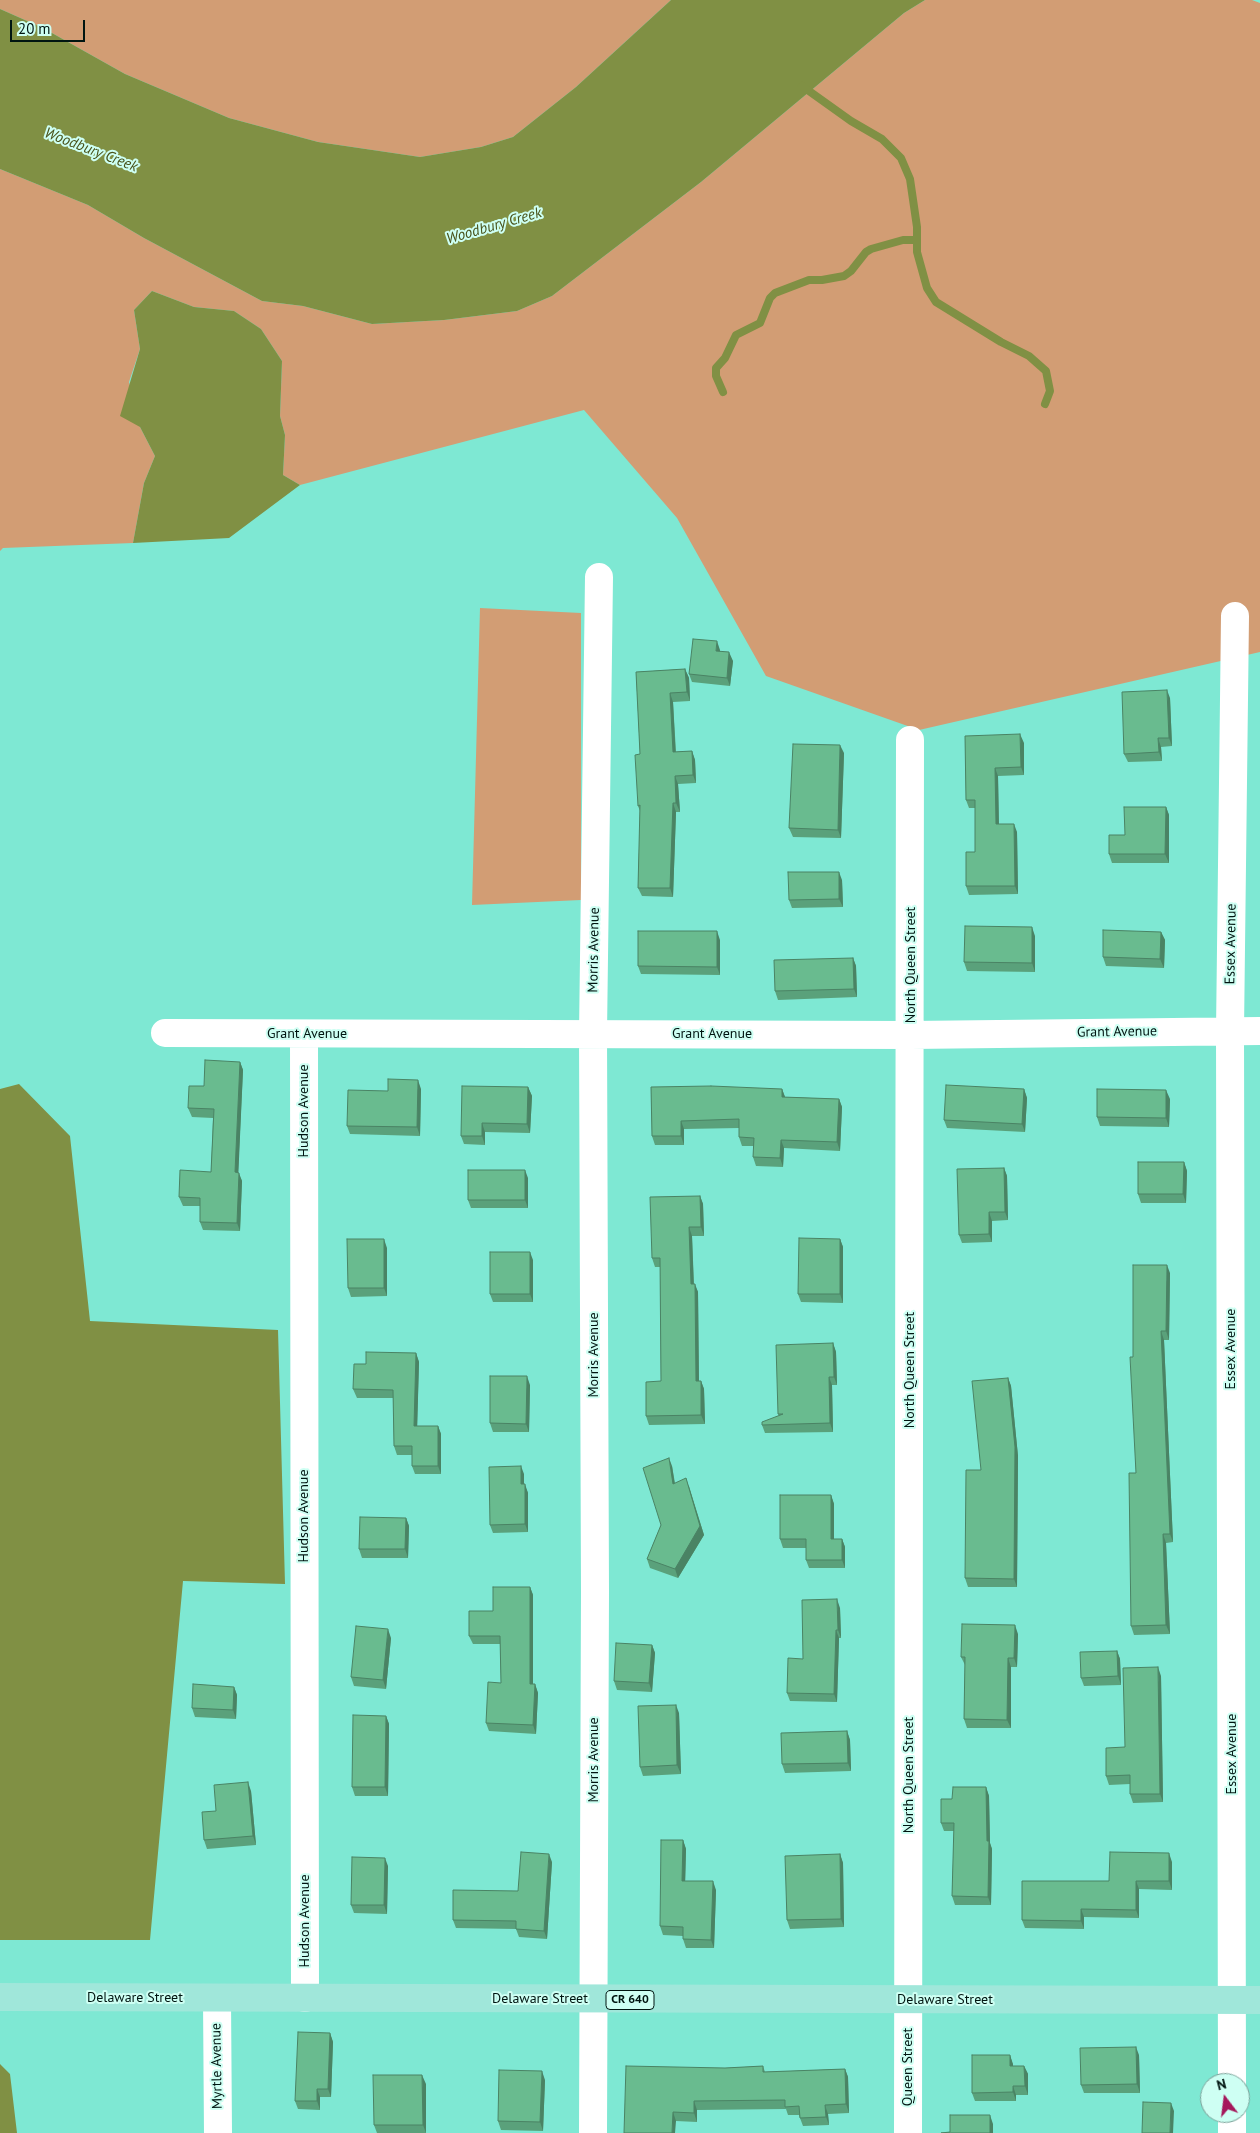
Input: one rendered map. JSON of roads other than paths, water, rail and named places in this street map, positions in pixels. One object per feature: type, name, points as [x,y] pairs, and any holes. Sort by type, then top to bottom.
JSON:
[{"type":"main road","name":"Delaware Street","points":[[0,1997],[592,2000],[1260,2000]]},
{"type":"street","name":"Morris Avenue","points":[[593,2133],[595,1592],[594,1033],[599,576]]},
{"type":"street","name":"Essex Avenue","points":[[1232,2073],[1230,1031],[1235,616]]},
{"type":"street","name":"North Queen Street","points":[[908,2000],[910,740]]},
{"type":"street","name":"Grant Avenue","points":[[165,1033],[911,1035],[1260,1031]]},
{"type":"street","name":"Hudson Avenue","points":[[304,1034],[305,1998]]},
{"type":"street","name":"Myrtle Avenue","points":[[216,1999],[218,2133]]},
{"type":"street","name":"Queen Street","points":[[908,2000],[908,2133]]},
{"type":"water","name":"Woodbury Creek","points":[[671,0],[925,0],[904,13],[701,182],[552,296],[517,311],[444,320],[372,324],[303,306],[262,301],[144,238],[88,205],[0,169],[0,9],[43,28],[125,74],[229,118],[318,142],[420,157],[481,147],[513,137],[576,87]]},
{"type":"water","points":[[152,291],[194,307],[234,311],[261,329],[282,361],[280,416],[285,435],[283,475],[300,485],[229,538],[133,543],[144,483],[155,456],[140,427],[120,416],[140,349],[134,310]]},
{"type":"water","points":[[19,1084],[70,1136],[90,1321],[278,1330],[285,1584],[183,1581],[150,1940],[0,1940],[0,1089]]},
{"type":"water","points":[[0,2064],[10,2074],[17,2133],[0,2133]]},
{"type":"waterway","points":[[802,86],[851,121],[882,139],[901,158],[910,179],[917,227],[917,252],[927,288],[936,302],[1001,342],[1029,356],[1046,371],[1050,391],[1045,404]]},
{"type":"waterway","points":[[723,392],[716,376],[716,368],[725,358],[736,335],[760,323],[770,298],[775,293],[809,280],[844,276],[871,249],[903,240],[917,240]]}]
